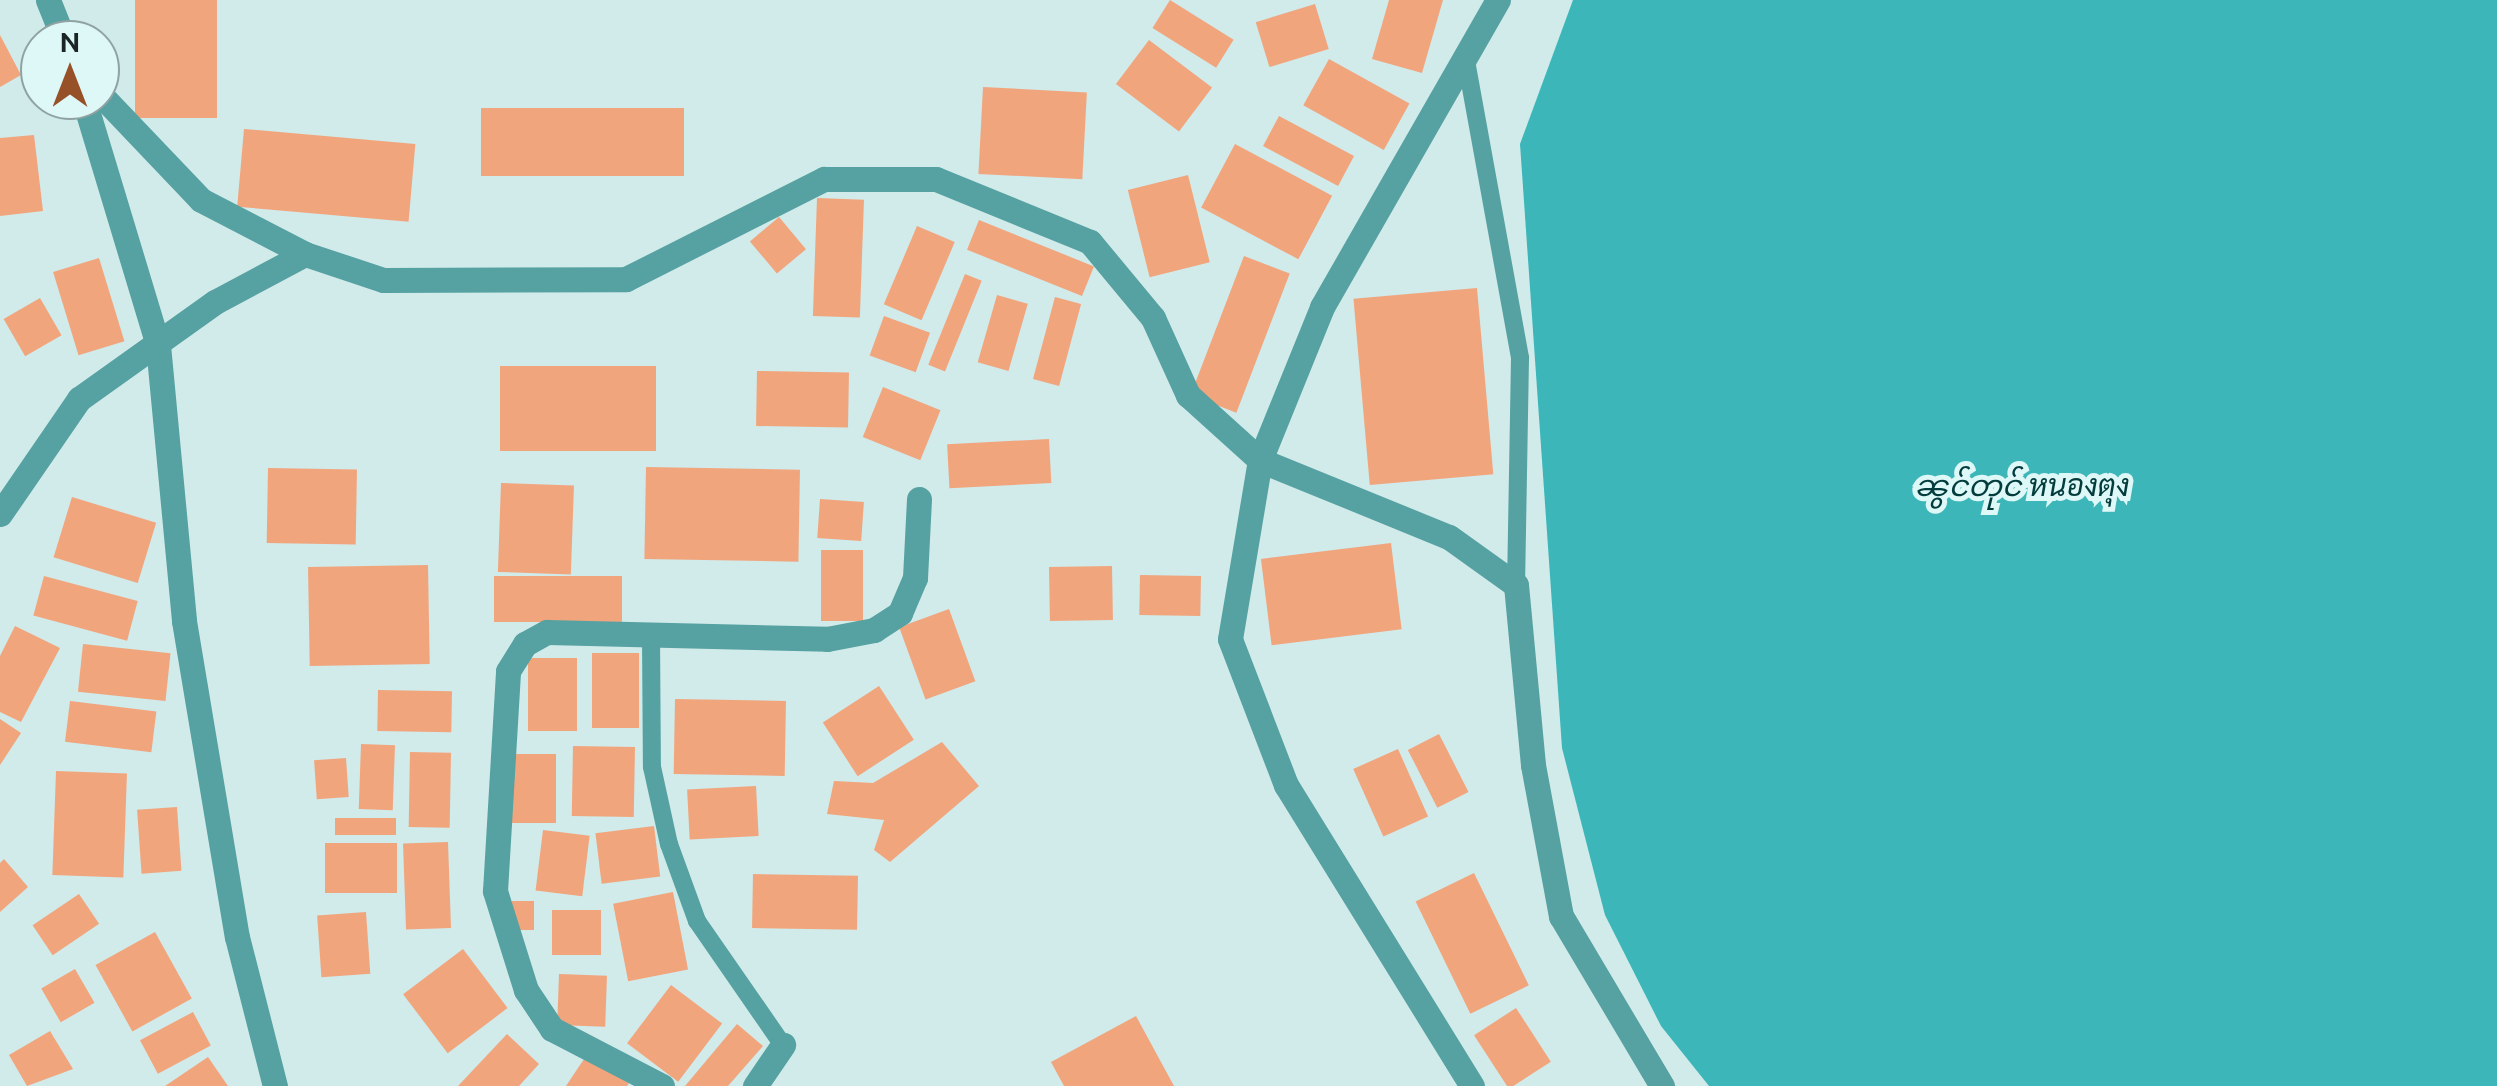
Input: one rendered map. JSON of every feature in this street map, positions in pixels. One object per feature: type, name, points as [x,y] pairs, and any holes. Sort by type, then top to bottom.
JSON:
[{"type":"street","points":[[1472,1086],[1286,785],[1251,707],[1230,639],[1260,460],[1322,307],[1467,66],[1498,0]]},
{"type":"street","points":[[120,115],[201,200],[305,254],[384,280],[626,279],[824,179],[936,179],[1090,242],[1153,318],[1188,395],[1260,460],[1432,529],[1516,585],[1533,765],[1561,916],[1662,1086]]},
{"type":"street","points":[[90,120],[158,345],[184,620],[237,938],[274,1086]]},
{"type":"street","points":[[0,514],[79,399],[305,254]]},
{"type":"street","points":[[662,1086],[552,1029],[526,990],[495,891],[508,671],[525,644],[547,632],[826,639],[874,630],[900,613],[916,578],[919,499]]},
{"type":"street","points":[[755,1086],[783,1045]]},
{"type":"lane","points":[[1467,66],[1520,358],[1516,585]]},
{"type":"lane","points":[[651,636],[652,767],[669,844],[697,921],[783,1045]]},
{"type":"water","name":"ၼွင်တုင် หนองตุง","points":[[1573,0],[2497,0],[2497,1086],[1709,1086],[1661,1026],[1605,915],[1562,748],[1520,144]]},
{"type":"building","points":[[135,0],[217,0],[217,118],[135,118]]},
{"type":"building","points":[[1170,0],[1234,40],[1216,68],[1153,28]]},
{"type":"building","points":[[1389,0],[1443,0],[1422,73],[1372,59]]},
{"type":"building","points":[[1315,4],[1329,49],[1269,67],[1256,22]]},
{"type":"building","points":[[0,35],[20,76],[0,87]]},
{"type":"building","points":[[1149,40],[1212,88],[1179,131],[1116,84]]},
{"type":"building","points":[[1329,59],[1409,104],[1384,150],[1303,105]]},
{"type":"building","points":[[983,87],[1087,92],[1082,179],[978,174]]},
{"type":"building","points":[[481,108],[684,108],[684,176],[481,176]]},
{"type":"building","points":[[1279,116],[1354,156],[1338,186],[1263,146]]},
{"type":"building","points":[[244,129],[415,144],[409,222],[237,207]]},
{"type":"building","points":[[34,135],[43,211],[0,216],[0,138]]},
{"type":"building","points":[[1235,144],[1332,196],[1298,259],[1201,208]]},
{"type":"building","points":[[1188,175],[1210,262],[1150,277],[1128,190]]},
{"type":"building","points":[[817,198],[864,200],[860,318],[813,316]]},
{"type":"building","points":[[779,217],[806,249],[777,274],[750,241]]},
{"type":"building","points":[[979,220],[1094,266],[1082,296],[967,250]]},
{"type":"building","points":[[917,226],[955,242],[922,320],[884,304]]},
{"type":"building","points":[[1244,256],[1290,274],[1236,413],[1191,395]]},
{"type":"building","points":[[99,258],[124,341],[79,355],[53,272]]},
{"type":"building","points":[[965,274],[982,281],[945,372],[928,365]]},
{"type":"building","points":[[1477,288],[1493,474],[1370,485],[1353,299]]},
{"type":"building","points":[[997,295],[1028,304],[1008,371],[978,362]]},
{"type":"building","points":[[1055,297],[1081,304],[1059,386],[1033,379]]},
{"type":"building","points":[[40,298],[62,335],[25,356],[4,319]]},
{"type":"building","points":[[884,316],[930,333],[916,372],[870,355]]},
{"type":"building","points":[[500,366],[656,366],[656,451],[500,451]]},
{"type":"building","points":[[757,371],[849,373],[848,428],[756,426]]},
{"type":"building","points":[[883,387],[940,410],[920,460],[863,437]]},
{"type":"building","points":[[1049,439],[1051,483],[949,488],[947,444]]},
{"type":"building","points":[[646,467],[800,470],[798,562],[644,559]]},
{"type":"building","points":[[268,468],[357,470],[356,545],[267,543]]},
{"type":"building","points":[[501,483],[574,486],[571,574],[498,572]]},
{"type":"building","points":[[72,497],[156,523],[138,583],[54,557]]},
{"type":"building","points":[[820,499],[864,502],[861,541],[817,538]]},
{"type":"building","points":[[1391,543],[1402,629],[1272,645],[1261,559]]},
{"type":"building","points":[[821,550],[863,550],[863,621],[821,621]]},
{"type":"building","points":[[428,565],[430,664],[310,666],[308,567]]},
{"type":"building","points":[[1112,566],[1113,620],[1050,621],[1049,567]]},
{"type":"building","points":[[1140,575],[1201,576],[1200,616],[1139,615]]},
{"type":"building","points":[[44,576],[138,601],[127,641],[33,616]]},
{"type":"building","points":[[494,576],[622,576],[622,622],[494,622]]},
{"type":"building","points":[[949,609],[975,681],[926,699],[899,627]]},
{"type":"building","points":[[15,626],[60,648],[21,722],[0,712],[0,656]]},
{"type":"building","points":[[83,644],[171,653],[166,701],[78,692]]},
{"type":"building","points":[[592,653],[639,653],[639,728],[592,728]]},
{"type":"building","points":[[528,658],[577,658],[577,731],[528,731]]},
{"type":"building","points":[[879,686],[914,740],[858,776],[823,722]]},
{"type":"building","points":[[378,690],[452,691],[451,732],[377,731]]},
{"type":"building","points":[[675,699],[786,701],[785,776],[674,774]]},
{"type":"building","points":[[70,701],[156,712],[151,752],[65,742]]},
{"type":"building","points":[[0,719],[21,733],[0,765]]},
{"type":"building","points":[[1439,734],[1469,792],[1437,808],[1408,750]]},
{"type":"building","points":[[942,742],[979,786],[890,862],[874,850],[884,820],[827,814],[834,781],[873,783]]},
{"type":"building","points":[[361,744],[395,745],[393,810],[359,809]]},
{"type":"building","points":[[573,746],[635,747],[634,817],[572,816]]},
{"type":"building","points":[[1398,749],[1428,817],[1383,837],[1353,769]]},
{"type":"building","points":[[410,752],[451,753],[450,828],[409,827]]},
{"type":"building","points":[[507,754],[556,754],[556,823],[507,823]]},
{"type":"building","points":[[346,758],[349,797],[317,799],[314,760]]},
{"type":"building","points":[[56,771],[127,773],[123,877],[52,875]]},
{"type":"building","points":[[756,786],[759,836],[690,840],[687,790]]},
{"type":"building","points":[[177,807],[181,871],[142,874],[137,810]]},
{"type":"building","points":[[335,818],[396,818],[396,835],[335,835]]},
{"type":"building","points":[[654,826],[660,877],[602,884],[595,833]]},
{"type":"building","points":[[543,830],[590,836],[582,896],[536,891]]},
{"type":"building","points":[[448,842],[451,928],[406,930],[403,844]]},
{"type":"building","points":[[325,843],[397,843],[397,893],[325,893]]},
{"type":"building","points":[[4,859],[28,887],[0,912],[0,863]]},
{"type":"building","points":[[1474,873],[1529,985],[1470,1014],[1416,901]]},
{"type":"building","points":[[753,874],[858,876],[857,930],[752,928]]},
{"type":"building","points":[[673,892],[688,970],[628,981],[613,904]]},
{"type":"building","points":[[79,894],[99,924],[53,955],[33,925]]},
{"type":"building","points":[[512,901],[534,901],[534,930],[512,930]]},
{"type":"building","points":[[552,910],[601,910],[601,955],[552,955]]},
{"type":"building","points":[[366,912],[370,974],[321,977],[317,915]]},
{"type":"building","points":[[155,932],[192,998],[132,1031],[96,965]]},
{"type":"building","points":[[463,949],[508,1008],[448,1053],[403,994]]},
{"type":"building","points":[[75,969],[94,1003],[61,1022],[41,988]]},
{"type":"building","points":[[559,974],[607,976],[605,1027],[557,1025]]},
{"type":"building","points":[[671,985],[722,1024],[678,1082],[627,1043]]},
{"type":"building","points":[[1516,1008],[1551,1062],[1513,1086],[1507,1086],[1474,1035]]},
{"type":"building","points":[[193,1012],[211,1046],[158,1074],[140,1040]]},
{"type":"building","points":[[1136,1016],[1174,1086],[1064,1086],[1051,1062]]},
{"type":"building","points":[[737,1024],[763,1046],[728,1086],[685,1086]]},
{"type":"building","points":[[50,1031],[73,1069],[27,1086],[9,1055]]},
{"type":"building","points":[[507,1034],[539,1064],[519,1086],[458,1086]]},
{"type":"building","points":[[586,1056],[629,1083],[627,1086],[566,1086]]},
{"type":"building","points":[[208,1057],[228,1086],[165,1086]]}]
